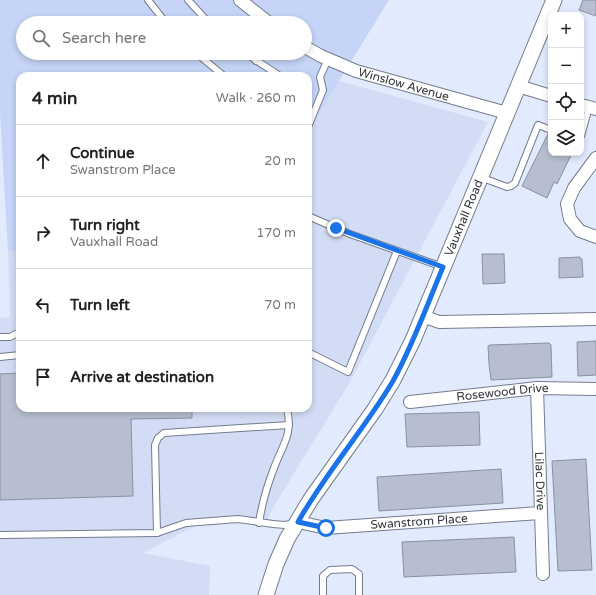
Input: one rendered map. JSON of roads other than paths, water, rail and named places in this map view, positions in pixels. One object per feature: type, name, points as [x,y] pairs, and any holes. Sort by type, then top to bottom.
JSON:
[{"type":"street","points":[[240,0],[260,16]]},
{"type":"street","name":"Vauxhall Road","points":[[266,595],[276,564],[287,539],[311,499],[375,409],[393,380],[413,340],[554,0]]},
{"type":"street","name":"Winslow Avenue","points":[[312,51],[356,71],[507,113]]},
{"type":"street","points":[[518,86],[548,95]]},
{"type":"street","points":[[596,158],[574,188],[567,204],[570,219],[580,231],[596,237]]},
{"type":"street","points":[[423,316],[439,322],[596,319]]},
{"type":"street","name":"Rosewood Drive","points":[[410,402],[537,388],[596,389]]},
{"type":"street","name":"Lilac Drive","points":[[537,388],[543,574]]},
{"type":"street","name":"Swanstrom Place","points":[[298,522],[326,528],[540,513]]},
{"type":"lane","points":[[148,0],[161,16]]},
{"type":"lane","points":[[188,0],[203,16]]},
{"type":"lane","points":[[312,117],[323,90],[320,76],[328,59]]},
{"type":"lane","points":[[205,60],[219,72]]},
{"type":"lane","points":[[256,61],[274,72]]},
{"type":"lane","points":[[584,125],[589,107]]},
{"type":"lane","points":[[480,177],[507,187],[511,186],[514,183],[538,126],[548,129]]},
{"type":"lane","points":[[312,218],[350,234],[443,267]]},
{"type":"lane","points":[[312,354],[348,372],[397,251]]},
{"type":"lane","points":[[0,337],[10,337],[16,334]]},
{"type":"lane","points":[[0,357],[16,355]]},
{"type":"lane","points":[[259,522],[261,505],[277,459],[286,442],[289,419],[287,412]]},
{"type":"lane","points":[[157,533],[155,445],[158,438],[164,433],[288,425]]},
{"type":"lane","points":[[0,535],[157,533],[186,523],[238,519],[285,524],[298,522]]},
{"type":"lane","points":[[323,595],[323,576],[330,570],[352,569],[359,574],[359,595]]}]
